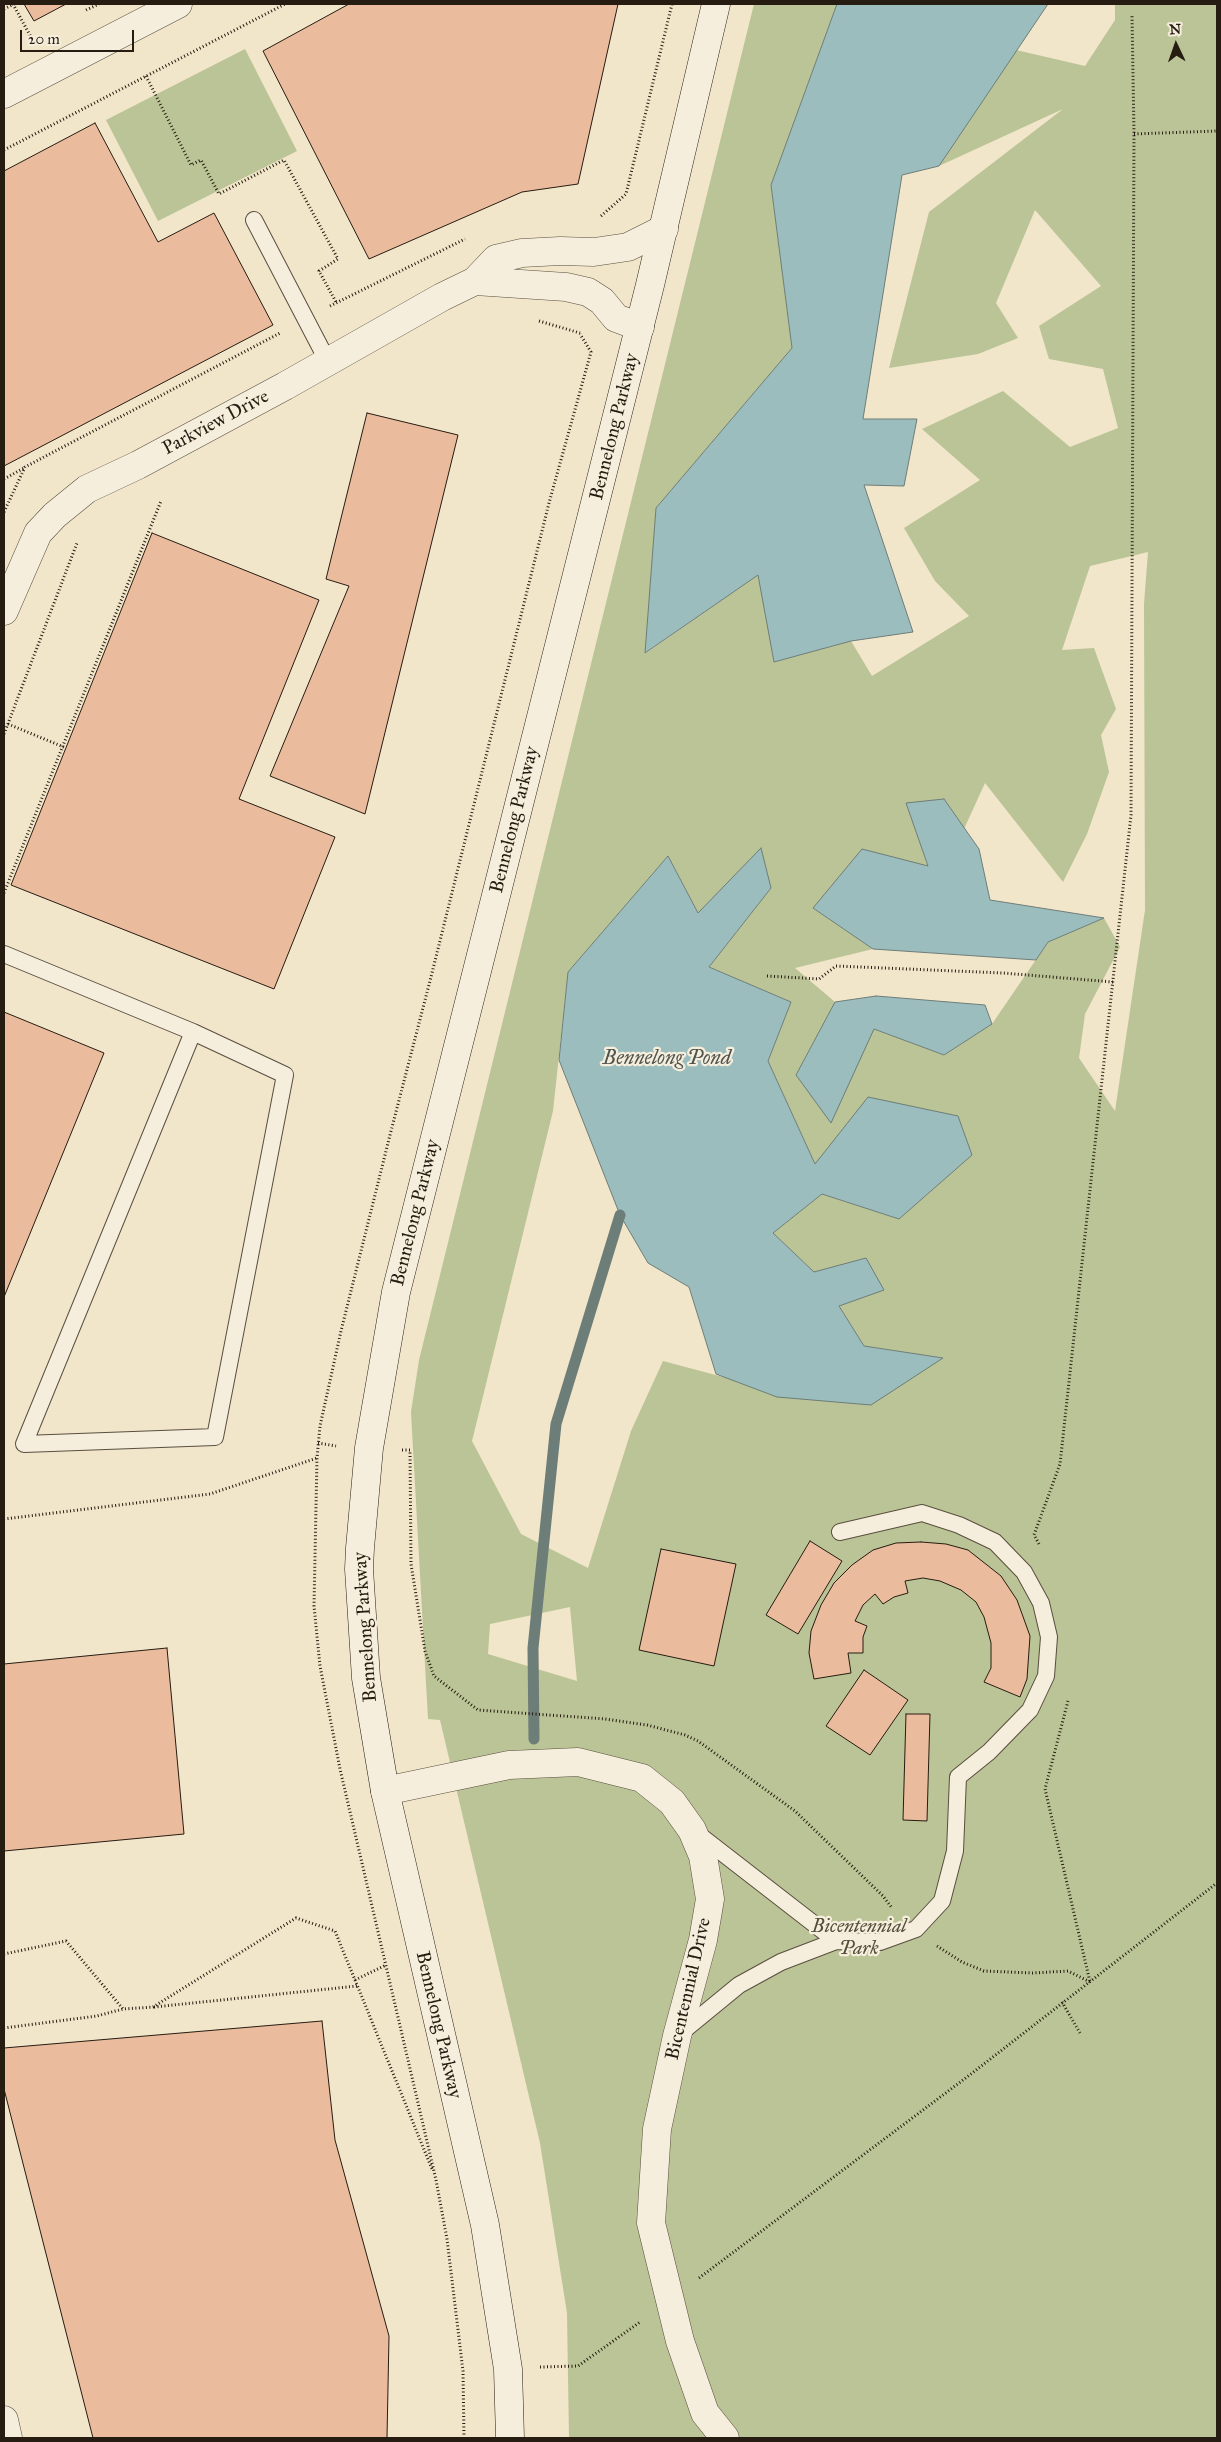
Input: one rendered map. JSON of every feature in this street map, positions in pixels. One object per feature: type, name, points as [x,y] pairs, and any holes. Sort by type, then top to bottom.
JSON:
[{"type":"street","points":[[4,94],[178,4]]},
{"type":"street","name":"Bennelong Parkway","points":[[510,2438],[508,2369],[485,2224],[386,1791],[366,1678],[358,1569],[369,1448],[394,1302],[640,327],[716,4]]},
{"type":"street","name":"Parkview Drive","points":[[4,612],[38,533],[55,514],[87,490],[138,465],[328,362],[442,297],[475,281],[496,259],[522,254],[560,251],[594,252],[628,247],[664,229]]},
{"type":"street","name":"Parkview Drive","points":[[475,281],[566,287],[588,292],[602,301],[616,318],[640,327]]},
{"type":"street","name":"Bicentennial Drive","points":[[386,1791],[509,1765],[578,1762],[642,1778],[672,1802],[692,1830],[703,1856],[710,1899],[703,1940],[677,2036],[657,2130],[651,2223],[680,2342],[705,2413],[725,2438]]},
{"type":"street","points":[[4,2420],[8,2438]]},
{"type":"lane","points":[[254,220],[328,362]]},
{"type":"lane","points":[[4,954],[193,1032],[285,1075],[215,1437],[24,1444],[193,1032]]},
{"type":"lane","points":[[677,2036],[739,1985],[781,1962],[836,1941],[880,1942],[916,1929],[942,1901],[955,1851],[958,1777],[989,1752],[1030,1710],[1046,1676],[1049,1637],[1041,1603],[1024,1572],[995,1542],[960,1525],[922,1513],[840,1532]]},
{"type":"lane","points":[[692,1830],[836,1941]]},
{"type":"path","points":[[4,10],[14,4],[32,39]]},
{"type":"path","points":[[4,150],[285,4]]},
{"type":"path","points":[[600,224],[602,215],[626,194],[672,4]]},
{"type":"path","points":[[1044,1553],[1034,1535],[1060,1464],[1131,816],[1134,134],[1132,16]]},
{"type":"path","points":[[146,76],[192,164],[201,160],[219,194],[284,160],[338,259],[319,271],[336,302]]},
{"type":"path","points":[[1134,134],[1217,131]]},
{"type":"path","points":[[530,318],[580,334],[582,325]]},
{"type":"path","points":[[4,479],[25,467]]},
{"type":"path","points":[[4,893],[161,501]]},
{"type":"path","points":[[4,734],[80,534]]},
{"type":"path","points":[[8,724],[64,747]]},
{"type":"path","points":[[766,976],[819,979],[836,966],[1003,973],[1113,982]]},
{"type":"path","points":[[318,1443],[339,1446]]},
{"type":"path","points":[[410,1450],[410,1564],[424,1651],[434,1676],[478,1710],[648,1724],[686,1734],[794,1811],[883,1896],[891,1907],[943,1951],[984,1971],[1033,1973],[1068,1971],[1090,1982]]},
{"type":"path","points":[[4,1519],[210,1494],[317,1458]]},
{"type":"path","points":[[1070,1692],[1045,1789],[1090,1982]]},
{"type":"path","points":[[508,2369],[578,2366],[669,2301],[971,2074],[1217,1882]]},
{"type":"path","points":[[153,2007],[296,1918],[335,1931],[436,2180]]},
{"type":"path","points":[[4,1954],[66,1941],[123,2010]]},
{"type":"path","points":[[355,1980],[386,1965]]},
{"type":"path","points":[[4,2028],[98,2016],[123,2010],[357,1986]]},
{"type":"path","points":[[1062,2002],[1080,2033]]},
{"type":"path","points":[[463,2371],[464,2438]]},
{"type":"green space","name":"Bicentennial Park","points":[[754,4],[837,4],[771,185],[792,348],[656,508],[646,653],[759,574],[774,662],[851,641],[872,676],[969,616],[935,581],[904,528],[980,480],[922,429],[1003,391],[1070,447],[1118,428],[1103,369],[1049,359],[1039,326],[1101,286],[1035,210],[996,303],[1018,338],[978,354],[889,368],[929,212],[1063,109],[939,166],[1016,50],[1085,66],[1115,20],[1115,4],[1217,4],[1217,2438],[569,2438],[567,2313],[540,2143],[440,1720],[428,1719],[411,1412],[419,1360]],"holes":[[[1148,552],[1144,604],[1145,910],[1115,1111],[1079,1058],[1085,1014],[1120,947],[1104,918],[1048,942],[992,1024],[944,1055],[874,1029],[796,1075],[835,1002],[795,968],[873,949],[813,908],[928,867],[907,804],[944,799],[964,829],[985,783],[1063,882],[1087,834],[1109,772],[1101,735],[1116,709],[1094,648],[1062,650],[1090,566]],[[668,856],[698,913],[771,888],[709,967],[791,1002],[768,1061],[815,1164],[899,1219],[822,1194],[773,1233],[814,1272],[839,1306],[864,1346],[942,1358],[723,1377],[663,1361],[631,1431],[588,1568],[521,1534],[472,1441],[553,1111],[568,972]],[[570,1607],[577,1681],[488,1654],[490,1624]]]},
{"type":"green space","points":[[245,49],[297,151],[158,221],[106,120]]},
{"type":"water","points":[[837,4],[1048,4],[939,166],[902,175],[863,419],[917,419],[904,486],[864,485],[913,632],[851,641],[774,662],[758,575],[645,653],[656,508],[792,348],[771,185]]},
{"type":"water","points":[[944,799],[979,849],[990,900],[1104,918],[1048,942],[1036,960],[873,949],[813,908],[862,849],[928,866],[906,803]]},
{"type":"water","name":"Bennelong Pond","points":[[761,848],[771,888],[709,967],[791,1002],[768,1061],[815,1164],[868,1097],[958,1116],[972,1155],[899,1219],[822,1194],[773,1233],[814,1272],[866,1258],[884,1290],[839,1306],[864,1346],[943,1358],[871,1405],[777,1397],[716,1374],[689,1287],[648,1263],[620,1215],[559,1060],[568,972],[668,856],[698,913]]},
{"type":"water","points":[[876,996],[985,1005],[992,1024],[944,1055],[874,1029],[831,1123],[796,1075],[835,1002]]},
{"type":"building","points":[[24,4],[66,4],[34,21]]},
{"type":"building","points":[[349,4],[618,4],[578,184],[522,192],[369,259],[263,51]]},
{"type":"building","points":[[95,123],[158,242],[214,213],[273,325],[4,466],[4,171]]},
{"type":"building","points":[[367,413],[458,435],[365,814],[270,776],[349,586],[326,579]]},
{"type":"building","points":[[152,533],[319,600],[239,799],[335,837],[274,989],[11,885]]},
{"type":"building","points":[[4,1012],[104,1053],[4,1297]]},
{"type":"building","points":[[810,1541],[842,1561],[798,1634],[766,1615]]},
{"type":"building","points":[[896,1543],[946,1544],[968,1550],[1001,1576],[1017,1600],[1030,1636],[1027,1679],[1020,1697],[984,1682],[991,1668],[991,1643],[984,1617],[976,1602],[961,1590],[940,1581],[923,1578],[905,1581],[908,1593],[894,1597],[883,1604],[875,1594],[863,1605],[855,1621],[867,1626],[863,1637],[863,1653],[848,1653],[851,1673],[814,1679],[809,1653],[811,1631],[821,1605],[834,1583],[852,1565],[873,1550]]},
{"type":"building","points":[[661,1549],[736,1564],[714,1666],[639,1650]]},
{"type":"building","points":[[167,1648],[184,1834],[4,1851],[4,1664]]},
{"type":"building","points":[[864,1670],[908,1700],[870,1755],[826,1726]]},
{"type":"building","points":[[906,1714],[930,1714],[927,1821],[903,1820]]},
{"type":"building","points":[[322,2021],[335,2140],[389,2336],[387,2438],[93,2438],[4,2089],[4,2048]]},
{"type":"waterway","points":[[534,1739],[533,1648],[556,1424],[620,1215]]}]
